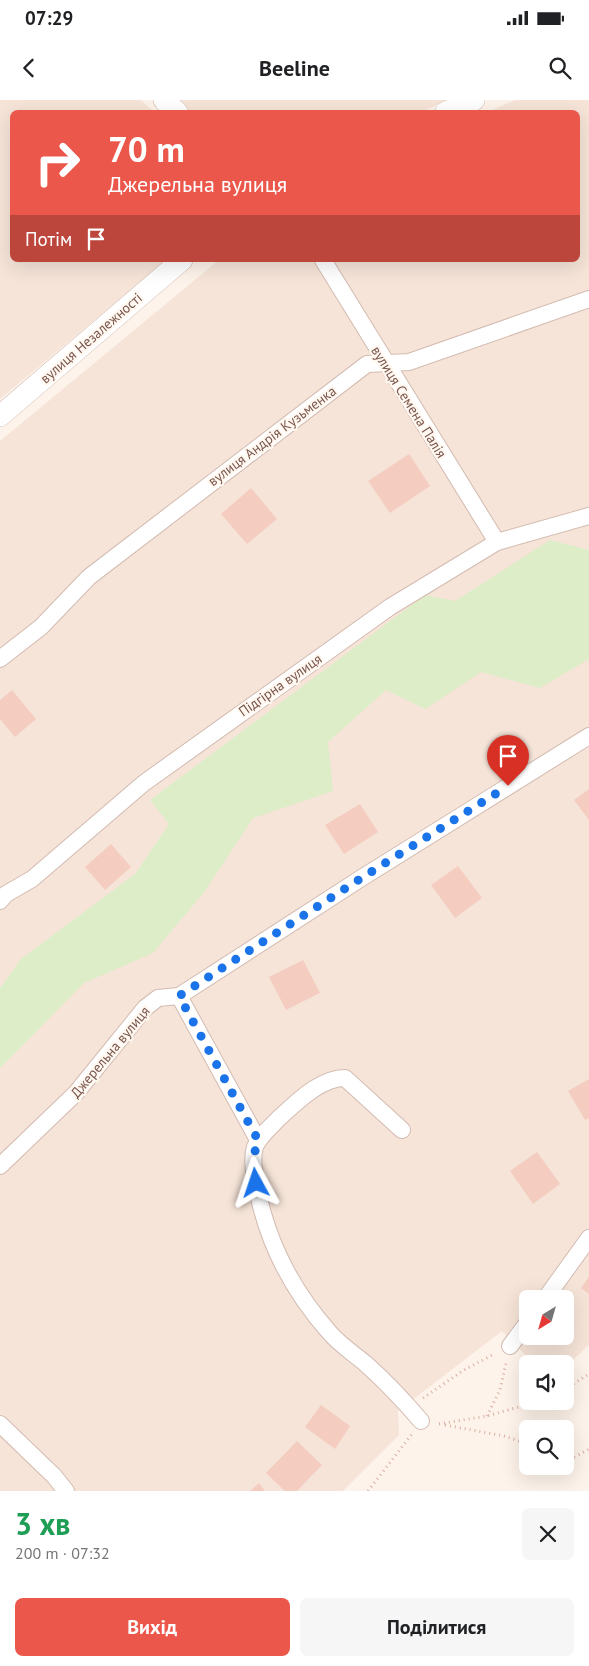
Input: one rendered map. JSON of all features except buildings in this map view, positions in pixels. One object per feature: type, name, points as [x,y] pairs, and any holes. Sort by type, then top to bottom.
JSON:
[{"type":"street","points":[[164,100],[175,110]]},
{"type":"street","points":[[451,110],[474,100]]},
{"type":"street","name":"вулиця Незалежності","points":[[0,416],[180,262]]},
{"type":"street","name":"вулиця Семена Палія","points":[[324,262],[384,362],[497,542]]},
{"type":"street","name":"вулиця Андрія Кузьменка","points":[[0,659],[41,627],[97,571],[367,364],[409,362],[589,299]]},
{"type":"street","name":"Підгірна вулиця","points":[[0,901],[6,894],[32,879],[144,783],[390,608],[497,542],[589,516]]},
{"type":"street","name":"Джерельна вулиця","points":[[0,1166],[76,1093],[145,1008],[158,998],[179,996],[363,877],[589,736]]},
{"type":"street","points":[[179,996],[258,1140]]},
{"type":"street","points":[[402,1130],[345,1078],[337,1078],[325,1082],[298,1102],[258,1140],[255,1147],[253,1169],[262,1213],[278,1256],[300,1294],[330,1334],[390,1386],[421,1421]]},
{"type":"street","points":[[551,1290],[589,1238]]},
{"type":"street","points":[[510,1346],[519,1334]]},
{"type":"street","points":[[0,1424],[54,1476],[66,1491]]},
{"type":"path","points":[[409,1408],[464,1370],[510,1346]]},
{"type":"path","points":[[487,1416],[500,1390],[510,1346]]},
{"type":"path","points":[[574,1383],[589,1374]]},
{"type":"path","points":[[442,1424],[487,1416],[519,1407]]},
{"type":"path","points":[[368,1491],[421,1421],[504,1436],[519,1441]]},
{"type":"path","points":[[574,1457],[589,1448]]},
{"type":"shaded area","points":[[0,100],[141,100],[152,110],[10,110],[10,262],[164,262],[0,399]]},
{"type":"shaded area","points":[[175,100],[448,100],[426,110],[187,110]]},
{"type":"shaded area","points":[[515,100],[589,100],[589,1345],[574,1359],[574,1355],[525,1355],[502,1331],[398,1411],[399,1435],[343,1491],[0,1491],[0,441],[217,262],[580,262],[580,110],[492,110]]},
{"type":"green space","points":[[550,540],[589,550],[589,659],[540,688],[481,672],[425,709],[386,690],[328,742],[333,791],[253,818],[205,891],[153,953],[84,983],[0,1068],[0,988],[21,959],[135,874],[169,824],[150,800],[425,595],[455,601]]},
{"type":"route","points":[[256,1183],[253,1169],[255,1147],[258,1140],[179,996],[508,786]]}]
